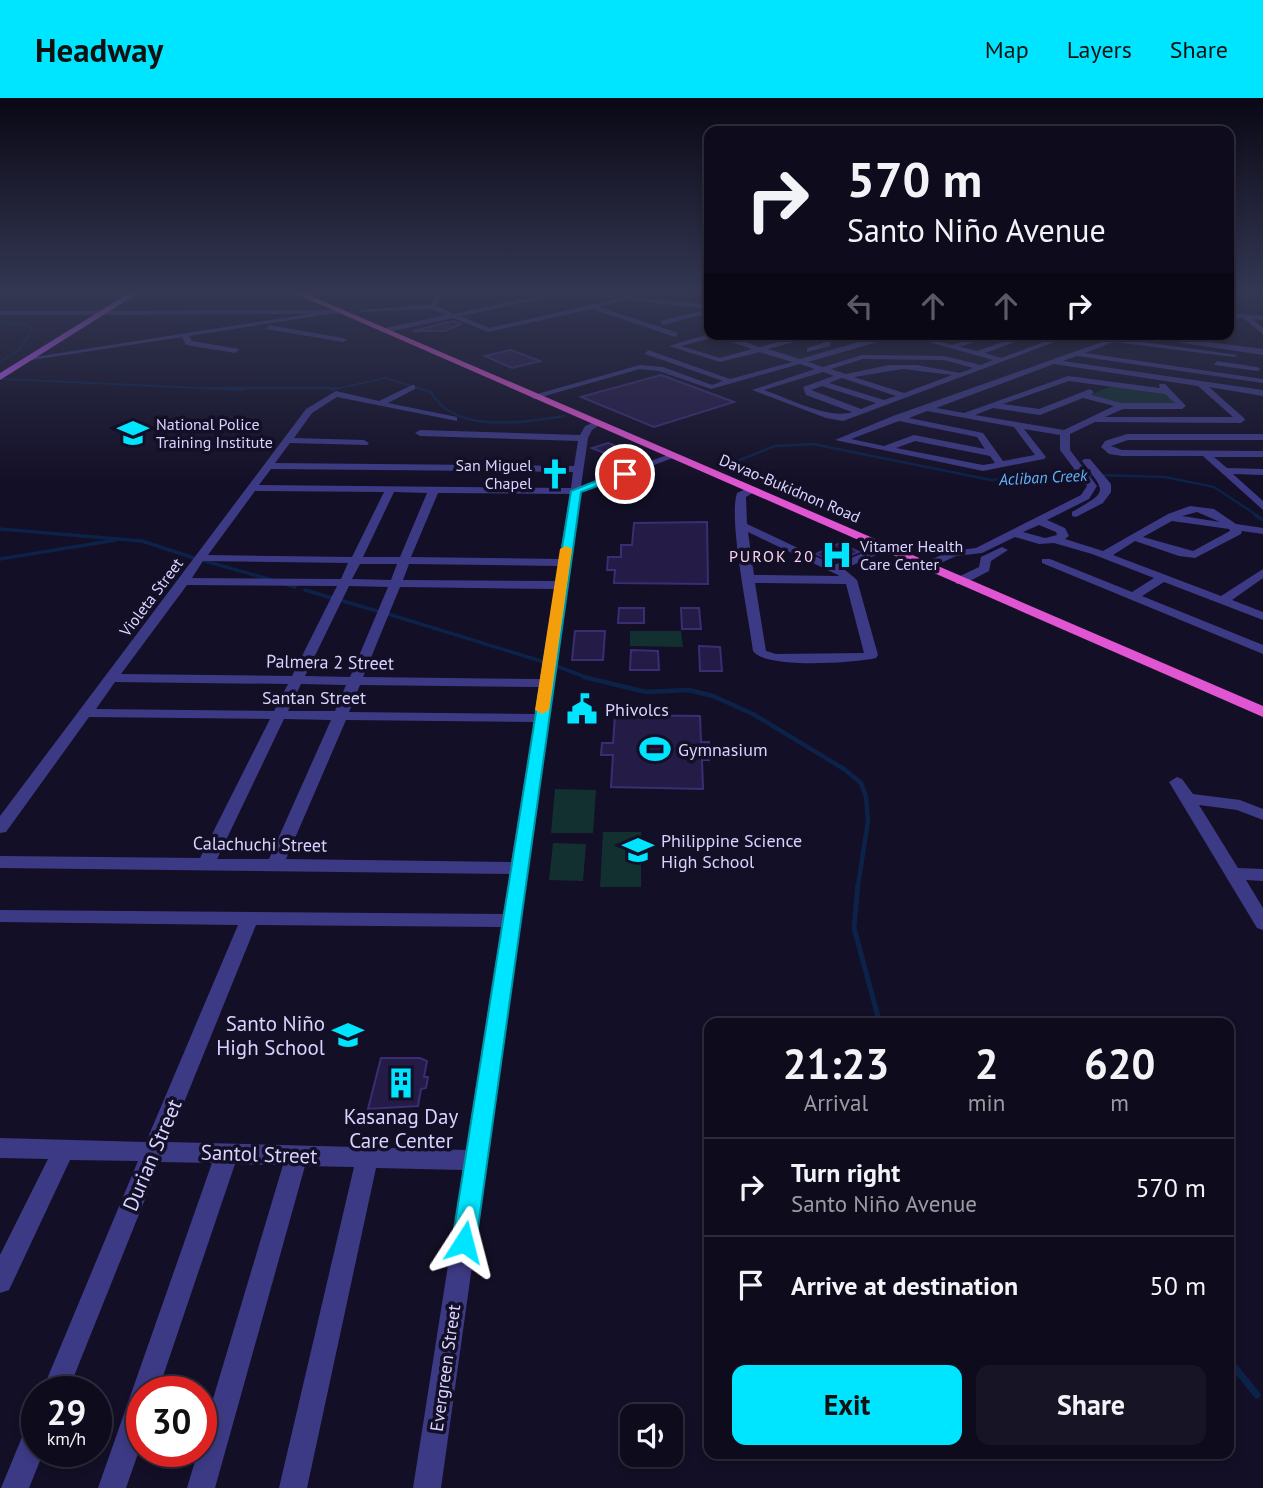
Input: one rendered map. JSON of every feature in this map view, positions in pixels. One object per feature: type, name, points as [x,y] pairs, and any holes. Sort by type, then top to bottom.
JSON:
[{"type":"highway","name":"Davao-Bukidnon Road","points":[[439,355],[1263,712]]},
{"type":"main road","points":[[0,377],[37,355]]},
{"type":"street","points":[[32,358],[54,355]]},
{"type":"street","points":[[534,396],[640,367],[660,369],[716,387],[733,387],[727,380],[657,355]]},
{"type":"street","points":[[700,355],[716,360],[745,355]]},
{"type":"street","points":[[778,355],[903,395]]},
{"type":"street","points":[[727,380],[796,355]]},
{"type":"street","points":[[727,380],[826,355]]},
{"type":"street","points":[[980,355],[1001,360]]},
{"type":"street","points":[[827,422],[1016,355]]},
{"type":"street","points":[[1017,425],[1041,457],[983,468],[836,438],[1072,355]]},
{"type":"street","points":[[1081,355],[1263,381]]},
{"type":"street","points":[[1154,355],[1260,371]]},
{"type":"street","points":[[1237,355],[1260,371]]},
{"type":"street","points":[[744,391],[867,356],[944,358],[980,368]]},
{"type":"street","points":[[1051,362],[1263,393]]},
{"type":"street","points":[[859,411],[805,390],[845,376],[884,367],[939,369],[959,374]]},
{"type":"street","points":[[1083,395],[1122,406],[1182,406],[1152,377]]},
{"type":"street","points":[[920,379],[936,383]]},
{"type":"street","points":[[966,415],[1064,379],[1168,392]]},
{"type":"street","points":[[821,383],[881,402]]},
{"type":"street","points":[[992,406],[1040,412],[1111,383]]},
{"type":"street","points":[[1091,419],[1241,420],[1201,385]]},
{"type":"street","points":[[381,403],[412,387]]},
{"type":"street","points":[[760,387],[758,391],[841,418]]},
{"type":"street","points":[[1249,391],[1263,402]]},
{"type":"street","name":"Violeta Street","points":[[0,828],[305,415],[335,394],[381,403]]},
{"type":"street","points":[[321,402],[440,425]]},
{"type":"street","points":[[381,403],[454,419]]},
{"type":"street","points":[[1067,444],[1091,419],[1122,406]]},
{"type":"street","points":[[923,408],[1017,425],[1067,444],[1081,453],[1098,484],[1099,501],[986,558],[985,569],[960,581]]},
{"type":"street","points":[[894,418],[980,435],[1002,466]]},
{"type":"street","points":[[1200,421],[1219,437]]},
{"type":"street","points":[[420,433],[583,438],[587,428],[597,424]]},
{"type":"street","points":[[1263,438],[1127,437],[1108,443],[1105,447],[1122,453],[1263,454]]},
{"type":"street","name":"Evergreen Street","points":[[427,1488],[583,438]]},
{"type":"street","points":[[884,449],[914,438],[991,453]]},
{"type":"street","points":[[286,440],[364,443]]},
{"type":"street","points":[[1067,444],[1098,484]]},
{"type":"street","points":[[1181,454],[1193,461],[1221,468],[1263,472]]},
{"type":"street","points":[[1206,454],[1263,507]]},
{"type":"street","points":[[253,488],[576,491],[673,456]]},
{"type":"street","points":[[267,466],[579,469]]},
{"type":"street","points":[[926,566],[951,554],[978,551],[1075,503],[1098,484]]},
{"type":"street","points":[[205,864],[391,489]]},
{"type":"street","points":[[275,865],[340,717],[434,489]]},
{"type":"street","points":[[743,526],[835,569],[851,580],[872,653],[865,658],[763,656],[760,651],[739,498],[752,490]]},
{"type":"street","points":[[1246,491],[1263,491]]},
{"type":"street","points":[[1075,503],[1088,507]]},
{"type":"street","points":[[1100,554],[1173,518],[1263,531]]},
{"type":"street","points":[[1039,521],[1063,532],[1059,538]]},
{"type":"street","points":[[1136,538],[1183,554],[1195,555],[1236,534],[1233,527]]},
{"type":"street","points":[[1015,533],[1027,537],[1059,538],[1263,616]]},
{"type":"street","points":[[835,569],[884,548]]},
{"type":"street","points":[[962,553],[986,563]]},
{"type":"street","points":[[202,558],[564,563]]},
{"type":"street","points":[[1046,561],[1263,650]]},
{"type":"street","points":[[1222,601],[1263,573]]},
{"type":"street","points":[[1132,597],[1163,578]]},
{"type":"street","points":[[750,579],[851,580]]},
{"type":"street","points":[[185,581],[560,585]]},
{"type":"street","name":"Palmera 2 Street","points":[[113,678],[546,683]]},
{"type":"street","name":"Santan Street","points":[[87,713],[541,718]]},
{"type":"street","points":[[1177,782],[1263,923]]},
{"type":"street","points":[[1188,799],[1240,805],[1263,815]]},
{"type":"street","name":"Calachuchi Street","points":[[0,862],[519,868]]},
{"type":"street","points":[[1233,874],[1263,875]]},
{"type":"street","points":[[0,916],[511,921]]},
{"type":"street","name":"Durian Street","points":[[61,1376],[249,919]]},
{"type":"street","name":"Santol Street","points":[[0,1148],[476,1160]]},
{"type":"street","points":[[0,1281],[64,1149]]},
{"type":"street","points":[[150,1376],[227,1154]]},
{"type":"street","points":[[201,1488],[297,1156]]},
{"type":"street","points":[[293,1488],[367,1158]]},
{"type":"street","points":[[112,1488],[126,1447]]},
{"type":"street","points":[[15,1488],[24,1467]]},
{"type":"green space","points":[[1114,385],[1164,393],[1178,405],[1126,404],[1090,395]]},
{"type":"green space","points":[[630,631],[681,631],[683,647],[630,646]]},
{"type":"green space","points":[[555,789],[596,790],[593,833],[551,833]]},
{"type":"green space","points":[[603,832],[641,832],[641,887],[600,887]]},
{"type":"green space","points":[[553,843],[586,844],[583,881],[549,880]]},
{"type":"building","points":[[524,355],[540,361],[512,368],[485,356]]},
{"type":"building","points":[[661,375],[734,402],[654,427],[581,397]]},
{"type":"building","points":[[608,443],[645,458],[629,463],[592,448]]},
{"type":"building","points":[[707,522],[708,584],[614,583],[615,570],[607,570],[608,557],[621,557],[621,545],[632,545],[634,523]]},
{"type":"building","name":"Vitamer Health Care Center","points":[[840,543],[859,552],[834,562],[816,554]]},
{"type":"building","points":[[619,608],[644,608],[644,623],[618,623]]},
{"type":"building","points":[[681,608],[699,608],[701,629],[682,629]]},
{"type":"building","points":[[575,631],[605,631],[603,660],[572,660]]},
{"type":"building","points":[[699,646],[720,647],[722,671],[700,671]]},
{"type":"building","points":[[631,650],[658,651],[659,670],[630,670]]},
{"type":"building","name":"Gymnasium","points":[[615,715],[700,716],[701,742],[709,742],[709,760],[702,760],[703,789],[611,787],[613,755],[601,755],[602,743],[613,743]]},
{"type":"building","name":"Kasanag Day Care Center","points":[[381,1058],[420,1058],[427,1061],[424,1077],[428,1077],[426,1088],[421,1089],[418,1106],[368,1109]]},
{"type":"waterway","name":"Acliban Creek","points":[[0,362],[11,355]]},
{"type":"waterway","name":"Acliban Creek","points":[[331,390],[386,378],[424,390]]},
{"type":"waterway","name":"Acliban Creek","points":[[3,379],[244,390]]},
{"type":"waterway","name":"Acliban Creek","points":[[205,388],[337,388]]},
{"type":"waterway","name":"Acliban Creek","points":[[418,388],[431,392],[442,406],[456,415],[473,420],[511,422],[565,416]]},
{"type":"waterway","name":"Acliban Creek","points":[[735,462],[775,446],[813,444],[991,480],[1059,474],[1165,477],[1214,487],[1258,516]]},
{"type":"waterway","name":"Acliban Creek","points":[[1255,515],[1263,520]]},
{"type":"waterway","points":[[0,529],[142,541],[197,559]]},
{"type":"waterway","points":[[0,559],[116,540]]},
{"type":"waterway","points":[[205,561],[272,580]]},
{"type":"waterway","points":[[286,584],[295,587]]},
{"type":"waterway","points":[[305,590],[332,598]]},
{"type":"waterway","points":[[343,601],[377,611]]},
{"type":"waterway","points":[[388,614],[544,662]]},
{"type":"waterway","points":[[554,665],[588,678]]},
{"type":"waterway","points":[[588,678],[646,692],[689,690],[713,696],[753,714],[844,769],[861,783],[866,797],[868,821],[858,886]]},
{"type":"waterway","points":[[858,884],[854,928],[878,1018]]},
{"type":"waterway","points":[[1234,1366],[1257,1395]]},
{"type":"slow traffic","points":[[542,710],[566,549]]},
{"type":"place","name":"National Police Training Institute","points":[[133,433]]},
{"type":"place","name":"San Miguel Chapel","points":[[555,474]]},
{"type":"place","name":"Vitamer Health Care Center","points":[[837,555]]},
{"type":"place","name":"Phivolcs","points":[[582,709]]},
{"type":"place","name":"Gymnasium","points":[[655,749]]},
{"type":"place","name":"Philippine Science High School","points":[[638,850]]},
{"type":"place","name":"Santo Niño High School","points":[[348,1035]]},
{"type":"place","name":"Kasanag Day Care Center","points":[[401,1083]]},
{"type":"district","name":"PUROK 20","points":[[772,556]]},
{"type":"route","points":[[464,1242],[576,491],[625,474]]}]
